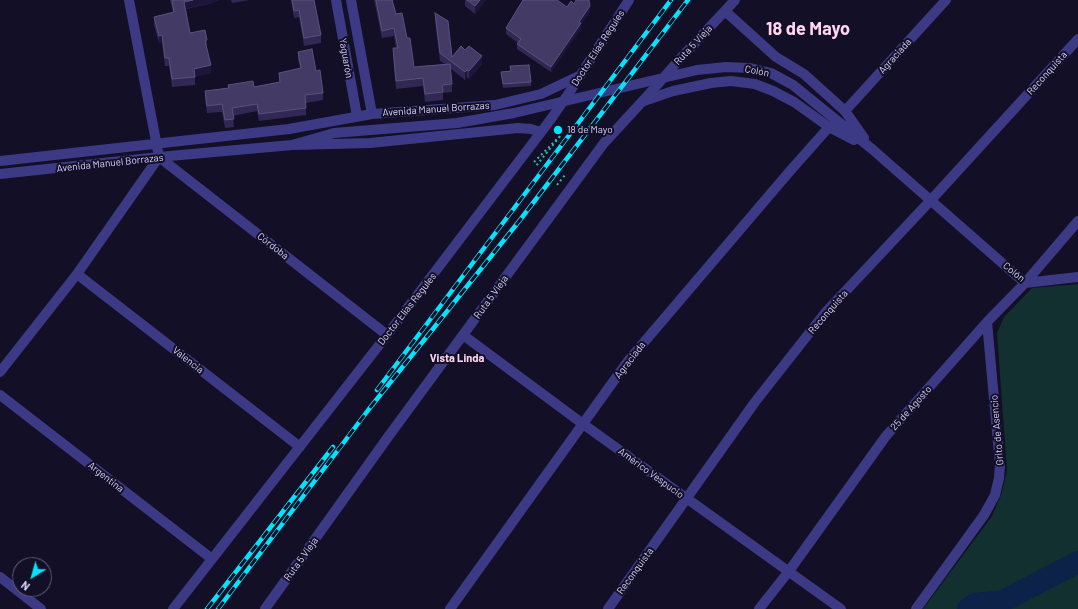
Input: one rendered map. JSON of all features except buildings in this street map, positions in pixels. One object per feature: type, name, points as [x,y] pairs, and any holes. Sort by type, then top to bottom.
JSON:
[{"type":"street","points":[[0,372],[77,274],[159,157],[158,144],[129,0]]},
{"type":"street","name":"Yaguarón","points":[[336,0],[356,116]]},
{"type":"street","name":"Yaguarón","points":[[351,0],[372,114]]},
{"type":"street","name":"Doctor Elías Regules","points":[[172,609],[387,335],[523,157],[573,87],[629,0]]},
{"type":"street","name":"Ruta 5 Vieja","points":[[265,609],[604,142],[735,0]]},
{"type":"street","name":"Agraciada","points":[[845,111],[946,0]]},
{"type":"street","name":"Colón","points":[[725,12],[776,58],[804,74],[845,111],[872,149]]},
{"type":"street","name":"Reconquista","points":[[608,609],[755,402],[825,313],[931,200],[1078,39]]},
{"type":"street","name":"Colón","points":[[618,88],[697,70],[726,67],[750,68],[771,73],[793,85],[872,149],[1025,283],[1078,278]]},
{"type":"street","name":"Avenida Manuel Borrazas","points":[[0,160],[289,129],[372,114],[495,105],[540,94],[579,76]]},
{"type":"street","name":"Colón","points":[[642,102],[673,91],[711,83],[731,80],[755,84],[794,102],[829,127],[872,149]]},
{"type":"street","name":"Avenida Manuel Borrazas","points":[[292,145],[334,134],[464,122],[514,113],[618,88]]},
{"type":"street","name":"Agraciada","points":[[450,609],[628,361],[829,127]]},
{"type":"street","name":"Avenida Manuel Borrazas","points":[[0,174],[159,157],[292,145],[370,143],[518,128],[531,129],[541,132]]},
{"type":"street","name":"Avenida Manuel Borrazas","points":[[289,129],[334,134]]},
{"type":"street","name":"Córdoba","points":[[159,157],[387,335]]},
{"type":"street","name":"25 de Agosto","points":[[759,609],[789,571],[886,436],[987,322],[1025,283],[1078,221]]},
{"type":"street","name":"Valencia","points":[[77,274],[300,447]]},
{"type":"street","name":"Grito de Asencio","points":[[916,609],[984,515],[995,495],[999,478],[1000,464],[987,322]]},
{"type":"street","name":"Américo Vespucio","points":[[463,335],[583,424],[841,609]]},
{"type":"street","name":"Argentina","points":[[0,395],[212,559]]},
{"type":"street","points":[[0,577],[41,609]]},
{"type":"path","points":[[523,157],[532,164],[561,135],[536,166]]},
{"type":"green space","points":[[1078,284],[1078,609],[923,609],[992,516],[1001,495],[1007,471],[997,333],[1004,317],[1032,288]]},
{"type":"waterway","points":[[968,609],[975,604],[1003,601],[1078,562]]},
{"type":"railway","points":[[377,390],[671,0]]},
{"type":"railway","points":[[218,609],[369,409],[520,220],[688,0]]},
{"type":"railway","points":[[207,609],[333,447]]},
{"type":"place","name":"18 de Mayo","points":[[558,130]]},
{"type":"district","name":"18 de Mayo","points":[[808,29]]},
{"type":"district","name":"Vista Linda","points":[[457,358]]}]
